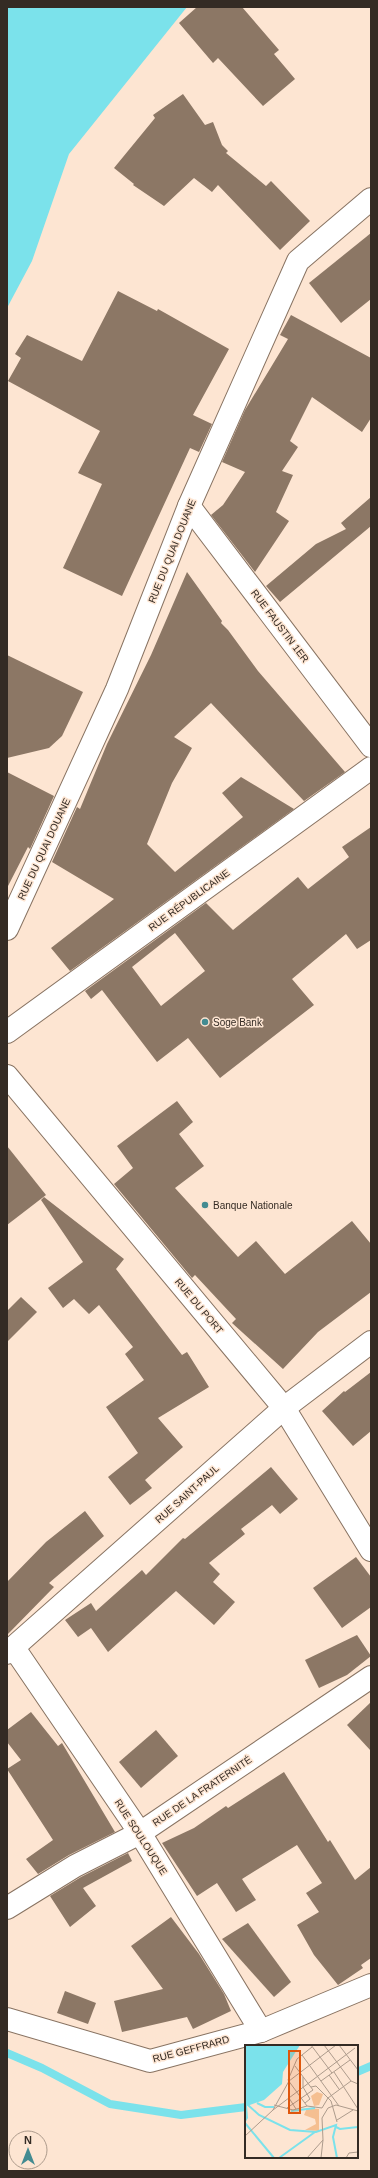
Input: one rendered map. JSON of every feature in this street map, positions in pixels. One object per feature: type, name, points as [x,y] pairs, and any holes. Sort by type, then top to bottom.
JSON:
[{"type":"street","name":"RUE DU QUAI DOUANE","points":[[7,929],[117,689],[190,506],[298,261],[371,199]]},
{"type":"street","name":"RUE FAUSTIN 1ER","points":[[190,506],[371,746]]},
{"type":"street","name":"RUE RÉPUBLICAINE","points":[[7,1032],[371,768]]},
{"type":"street","name":"RUE DU PORT","points":[[7,1076],[284,1408],[371,1550]]},
{"type":"street","name":"RUE SAINT-PAUL","points":[[10,1650],[284,1408],[371,1342]]},
{"type":"street","name":"RUE SOULOUQUE","points":[[10,1650],[140,1833],[261,2031]]},
{"type":"street","name":"RUE DE LA FRATERNITÉ","points":[[7,1908],[75,1866],[140,1833],[371,1677]]},
{"type":"street","name":"RUE GEFFRARD","points":[[7,2019],[150,2061],[261,2031],[371,1985]]},
{"type":"water","points":[[7,7],[187,7],[69,154],[32,261],[7,308]]},
{"type":"building","points":[[197,7],[242,7],[279,50],[274,54],[295,79],[263,106],[218,58],[213,63],[179,23]]},
{"type":"building","points":[[183,94],[205,125],[213,122],[222,145],[228,151],[226,153],[266,186],[271,181],[310,221],[280,250],[218,185],[212,192],[194,178],[164,206],[133,185],[134,184],[114,168],[155,118],[153,115]]},
{"type":"building","points":[[371,233],[371,299],[341,323],[309,283]]},
{"type":"building","points":[[118,291],[157,311],[158,309],[229,349],[193,415],[212,424],[199,452],[190,448],[122,596],[63,568],[102,484],[78,473],[100,431],[8,381],[21,358],[15,354],[27,335],[82,361]]},
{"type":"building","points":[[291,315],[371,358],[371,418],[362,432],[312,397],[290,441],[298,447],[282,471],[293,475],[276,512],[289,521],[255,572],[211,515],[223,505],[245,472],[222,462],[245,410],[288,339],[280,335]]},
{"type":"building","points":[[371,497],[371,526],[280,602],[266,586],[316,544],[346,529],[341,523]]},
{"type":"building","points":[[187,572],[222,621],[221,623],[228,630],[258,671],[345,772],[304,801],[211,703],[174,737],[192,748],[172,783],[147,844],[175,872],[243,817],[222,793],[241,777],[294,809],[70,971],[51,948],[114,899],[52,862],[77,807],[80,809],[107,744],[151,655]]},
{"type":"building","points":[[7,655],[83,692],[62,736],[49,748],[7,758]]},
{"type":"building","points":[[7,772],[54,796],[30,849],[28,847],[7,888]]},
{"type":"building","points":[[371,827],[371,940],[357,949],[346,934],[292,979],[314,1005],[220,1078],[188,1038],[157,1062],[102,990],[91,999],[85,991],[206,903],[233,930],[298,877],[308,889],[349,857],[342,847]],"holes":[[[175,933],[205,971],[161,1006],[132,967]]]},
{"type":"building","points":[[177,1101],[193,1122],[179,1134],[204,1166],[175,1188],[238,1257],[256,1241],[285,1274],[352,1221],[371,1244],[371,1292],[318,1332],[283,1369],[232,1323],[236,1319],[195,1275],[192,1278],[114,1184],[133,1168],[117,1146]]},
{"type":"building","points":[[7,1146],[46,1195],[7,1225]]},
{"type":"building","points":[[44,1197],[124,1259],[116,1269],[182,1355],[187,1352],[209,1387],[158,1418],[183,1447],[145,1480],[152,1488],[130,1505],[108,1477],[138,1453],[106,1407],[144,1380],[125,1354],[133,1347],[99,1305],[89,1314],[74,1299],[63,1308],[48,1288],[83,1262],[41,1200]]},
{"type":"building","points":[[21,1297],[37,1312],[7,1342],[7,1311]]},
{"type":"building","points":[[371,1372],[371,1431],[353,1446],[322,1411],[344,1391],[345,1392]]},
{"type":"building","points":[[271,1467],[298,1499],[280,1514],[272,1505],[241,1529],[245,1534],[209,1563],[220,1574],[213,1582],[235,1602],[214,1625],[176,1591],[108,1652],[91,1628],[78,1637],[65,1620],[91,1603],[96,1611],[142,1570],[146,1575],[183,1538],[185,1539]]},
{"type":"building","points":[[85,1511],[104,1536],[49,1583],[54,1587],[7,1635],[7,1582],[46,1542]]},
{"type":"building","points":[[356,1557],[371,1577],[371,1607],[342,1628],[313,1588]]},
{"type":"building","points":[[357,1635],[371,1656],[347,1675],[319,1688],[305,1660]]},
{"type":"building","points":[[371,1702],[371,1751],[347,1725]]},
{"type":"building","points":[[31,1712],[58,1746],[62,1743],[115,1832],[69,1855],[38,1874],[26,1859],[53,1840],[7,1769],[21,1760],[7,1742],[7,1730]]},
{"type":"building","points":[[156,1730],[178,1756],[141,1788],[119,1762]]},
{"type":"building","points":[[284,1772],[328,1842],[330,1840],[355,1880],[371,1867],[371,1958],[361,1965],[363,1968],[338,1985],[314,1955],[297,1925],[319,1912],[306,1893],[322,1883],[297,1845],[242,1879],[256,1900],[236,1912],[217,1883],[197,1896],[162,1843],[194,1828],[226,1806],[228,1808]]},
{"type":"building","points":[[128,1853],[132,1861],[83,1888],[96,1906],[70,1927],[50,1896],[81,1877]]},
{"type":"building","points":[[171,1917],[199,1954],[224,1994],[231,2011],[193,2029],[187,2017],[122,2032],[114,2001],[163,1989],[131,1946]]},
{"type":"building","points":[[248,1923],[291,1982],[274,1997],[222,1939]]},
{"type":"building","points":[[65,1991],[96,2003],[88,2024],[57,2013]]},
{"type":"waterway","points":[[7,2053],[42,2068],[110,2104],[181,2115],[245,2107]]},
{"type":"waterway","points":[[358,2072],[371,2066]]},
{"type":"place","name":"Soge Bank","points":[[205,1022]]},
{"type":"place","name":"Banque Nationale","points":[[205,1205]]}]
